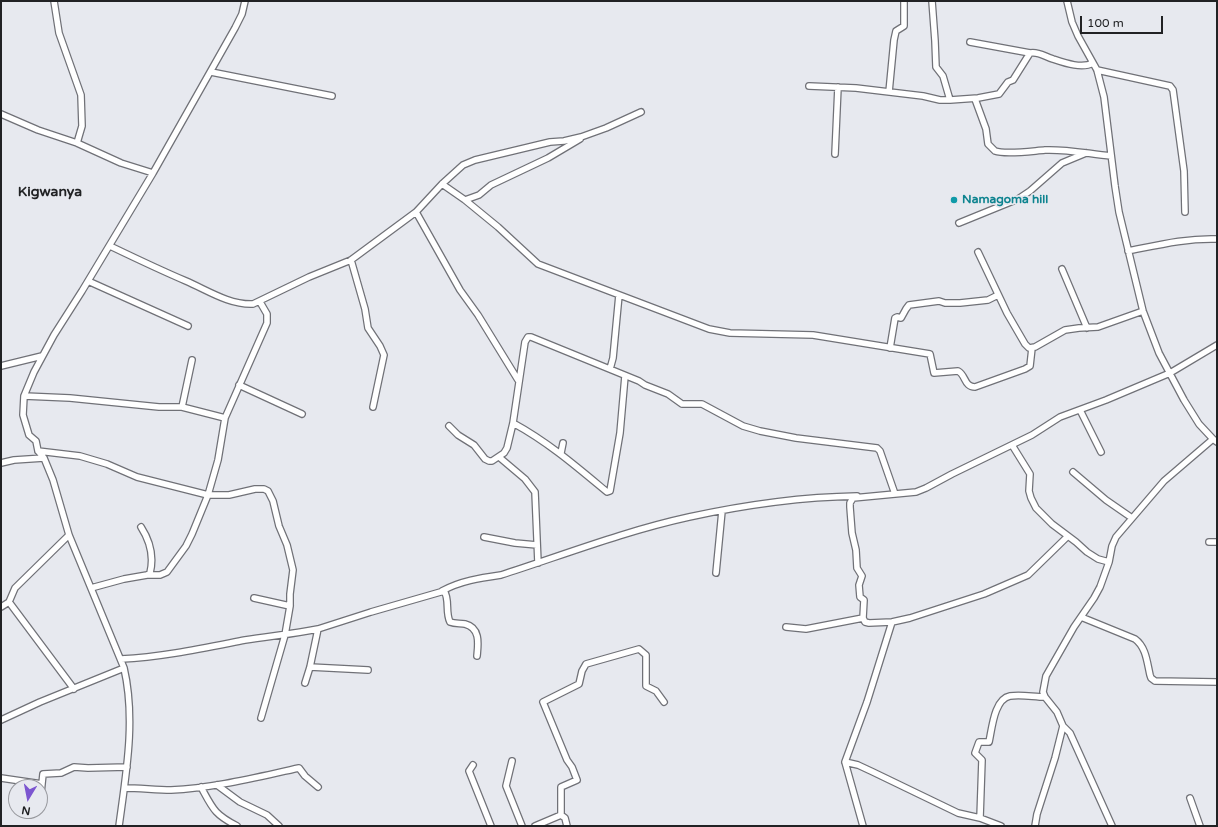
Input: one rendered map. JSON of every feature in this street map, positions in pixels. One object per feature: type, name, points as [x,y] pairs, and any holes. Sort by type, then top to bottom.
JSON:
[{"type":"street","points":[[54,1],[58,32],[81,95],[82,126],[77,144]]},
{"type":"street","points":[[120,826],[129,752],[129,705],[127,678],[121,659],[69,535],[53,480],[44,458],[38,451],[36,441],[29,435],[24,421],[24,396],[42,356],[110,246],[211,72],[242,14],[245,1]]},
{"type":"street","points":[[889,92],[896,31],[904,26],[904,1]]},
{"type":"street","points":[[932,1],[936,66],[943,76],[950,100]]},
{"type":"street","points":[[1068,1],[1072,22],[1097,70],[1104,97],[1118,206],[1143,311],[1154,342],[1170,373],[1199,424],[1215,440],[1164,481],[1116,537],[1100,587],[1074,627],[1046,676],[1044,692],[1045,697],[1057,712],[1063,726],[1070,733],[1112,826]]},
{"type":"street","points":[[970,42],[1042,54],[1077,66],[1089,65],[1093,63]]},
{"type":"street","points":[[809,86],[889,92],[923,96],[940,100],[975,99],[998,94],[1008,82],[1013,80],[1030,53]]},
{"type":"street","points":[[1097,70],[1170,86],[1173,90],[1184,171],[1185,212]]},
{"type":"street","points":[[211,72],[332,96]]},
{"type":"street","points":[[836,154],[838,87]]},
{"type":"street","points":[[975,99],[986,129],[988,144],[995,151],[1030,152],[1045,150],[1111,156]]},
{"type":"street","points":[[110,246],[222,298],[245,304],[253,304],[260,302],[309,277],[351,260],[416,212],[442,184],[463,165],[475,160],[550,142],[575,139],[606,128],[641,112]]},
{"type":"street","points":[[1,114],[121,163],[153,173]]},
{"type":"street","points":[[466,200],[479,195],[491,185],[548,158],[591,134]]},
{"type":"street","points":[[959,223],[1018,198],[1030,191],[1062,163],[1087,153]]},
{"type":"street","points":[[442,184],[466,200],[538,264],[709,329],[730,333],[813,335],[930,354],[934,373],[958,370],[961,372],[967,384],[972,387],[1030,366],[1032,348]]},
{"type":"street","points":[[416,212],[460,290],[518,380]]},
{"type":"street","points":[[1128,251],[1176,241],[1217,239]]},
{"type":"street","points":[[978,252],[1007,313],[1025,344],[1029,348],[1032,348]]},
{"type":"street","points":[[351,260],[365,309],[368,328],[384,355],[373,407]]},
{"type":"street","points":[[1062,268],[1087,328]]},
{"type":"street","points":[[88,282],[188,326]]},
{"type":"street","points":[[610,369],[613,358],[619,295]]},
{"type":"street","points":[[890,348],[895,318],[901,318],[909,306],[939,301],[945,303],[960,303],[988,300],[998,295]]},
{"type":"street","points":[[91,588],[124,579],[167,572],[186,546],[208,495],[218,460],[225,418],[267,323],[267,314],[260,302]]},
{"type":"street","points":[[1032,348],[1065,330],[1098,327],[1143,311]]},
{"type":"street","points":[[449,426],[458,435],[474,445],[485,459],[492,461],[504,453],[507,448],[513,423],[518,380],[525,342],[528,337],[531,337],[664,392],[682,404],[702,404],[743,426],[760,431],[789,436],[877,448],[880,451],[895,494]]},
{"type":"street","points":[[1068,536],[1028,575],[984,594],[910,618],[892,622],[869,624],[865,622],[863,618],[864,600],[860,597],[859,585],[862,576],[857,568],[856,550],[852,533],[850,503],[853,498],[916,492],[926,488],[1032,435],[1060,417],[1106,400],[1170,373],[1217,344]]},
{"type":"street","points":[[1,366],[42,356]]},
{"type":"street","points":[[182,407],[192,360]]},
{"type":"street","points":[[513,423],[561,453],[607,492],[610,491],[620,433],[625,376]]},
{"type":"street","points":[[240,385],[302,414]]},
{"type":"street","points":[[24,396],[70,398],[159,407],[182,407],[225,418]]},
{"type":"street","points":[[1080,410],[1101,452]]},
{"type":"street","points":[[561,453],[563,443]]},
{"type":"street","points":[[1012,445],[1030,474],[1031,498],[1036,508],[1052,524],[1087,552],[1098,559],[1109,562]]},
{"type":"street","points":[[38,451],[80,456],[107,464],[137,477],[208,495],[229,495],[255,489],[264,489],[268,491],[291,558],[293,570],[290,606],[284,635],[261,718]]},
{"type":"street","points":[[499,457],[526,479],[535,492],[538,563]]},
{"type":"street","points":[[1,463],[14,460],[44,458]]},
{"type":"street","points":[[1073,472],[1106,500],[1132,518]]},
{"type":"street","points":[[121,659],[147,658],[176,654],[251,639],[318,629],[442,591],[453,585],[478,578],[501,575],[639,530],[688,518],[779,502],[832,497],[876,496]]},
{"type":"street","points":[[716,573],[722,511]]},
{"type":"street","points":[[141,527],[150,544],[152,554],[151,569],[150,573],[147,575]]},
{"type":"street","points":[[1,607],[9,602],[15,588],[69,535]]},
{"type":"street","points":[[484,536],[515,543],[537,545]]},
{"type":"street","points":[[1209,542],[1217,542]]},
{"type":"street","points":[[442,591],[446,592],[448,617],[450,622],[469,626],[477,634],[477,656]]},
{"type":"street","points":[[254,598],[290,606]]},
{"type":"street","points":[[9,602],[74,689]]},
{"type":"street","points":[[1081,617],[1135,639],[1140,643],[1143,647],[1151,678],[1155,681],[1217,682]]},
{"type":"street","points":[[786,627],[806,629],[863,618]]},
{"type":"street","points":[[863,826],[845,762],[867,702],[892,622]]},
{"type":"street","points":[[305,683],[318,629]]},
{"type":"street","points":[[567,826],[565,818],[561,815],[561,787],[576,780],[572,767],[567,760],[543,702],[579,684],[582,671],[586,664],[639,649],[646,654],[646,686],[656,691],[664,702]]},
{"type":"street","points":[[310,667],[368,670]]},
{"type":"street","points":[[1,720],[40,702],[124,668]]},
{"type":"street","points":[[980,818],[982,760],[975,753],[979,742],[989,742],[997,709],[1006,698],[1012,696],[1045,697]]},
{"type":"street","points":[[1035,826],[1036,814],[1055,758],[1063,726]]},
{"type":"street","points":[[512,761],[506,786],[522,826]]},
{"type":"street","points":[[845,762],[858,765],[874,772],[958,813],[980,818],[1001,826]]},
{"type":"street","points":[[473,765],[469,771],[491,826]]},
{"type":"street","points":[[42,779],[43,774],[61,773],[74,767],[95,769],[127,767]]},
{"type":"street","points":[[125,788],[171,790],[200,787],[217,785],[299,768],[305,776],[318,787]]},
{"type":"street","points":[[217,785],[240,802],[267,815],[279,826]]},
{"type":"street","points":[[200,787],[217,814],[237,826]]},
{"type":"street","points":[[1190,798],[1200,826]]},
{"type":"street","points":[[535,826],[561,815]]},
{"type":"place","name":"Namagoma hill","points":[[954,200]]},
{"type":"district","name":"Kigwanya","points":[[50,192]]}]
